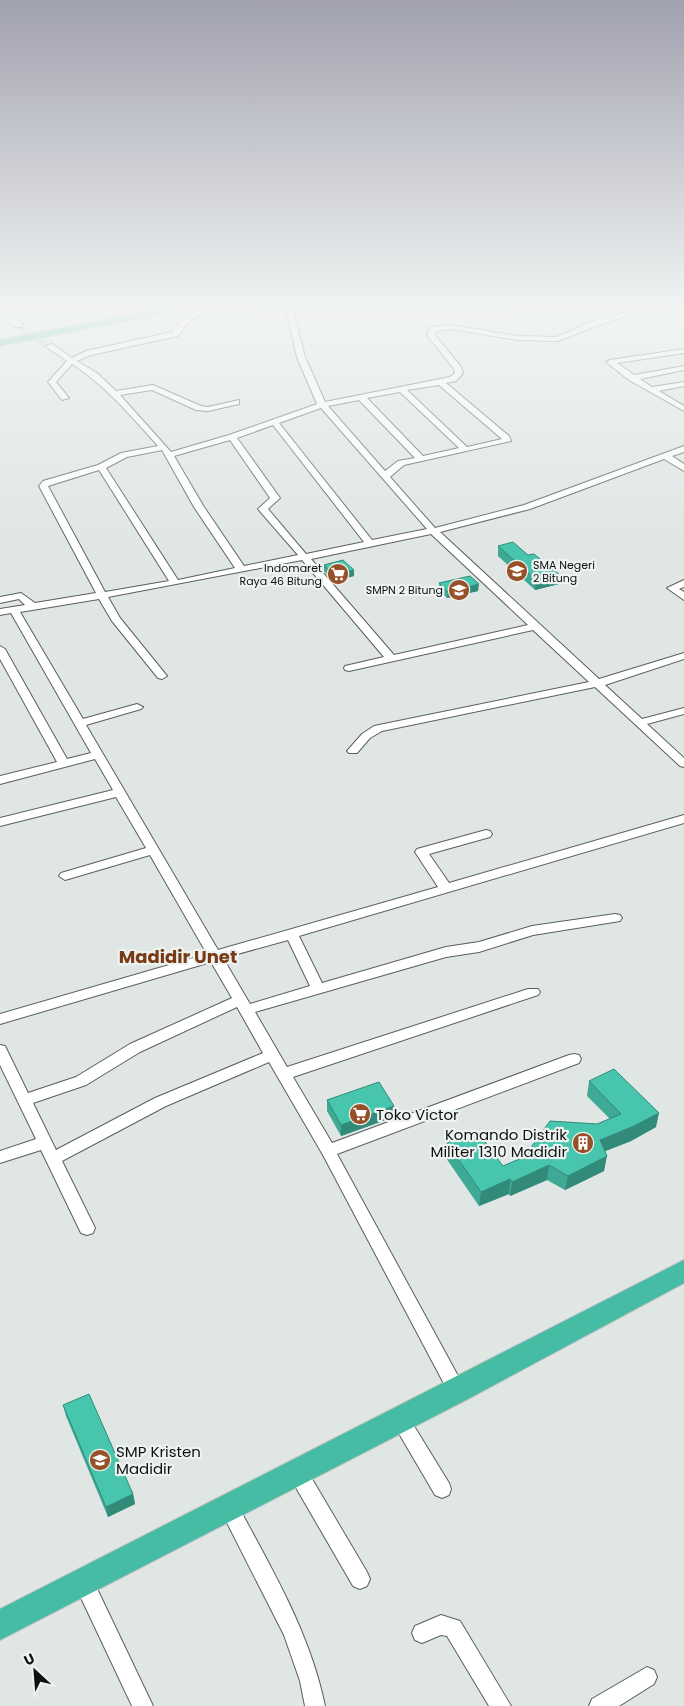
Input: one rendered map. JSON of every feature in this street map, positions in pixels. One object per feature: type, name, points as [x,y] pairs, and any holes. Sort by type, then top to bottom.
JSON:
[{"type":"highway","points":[[0,1625],[229,1509],[400,1419],[457,1392],[684,1271]]},
{"type":"street","points":[[57,389],[65,398]]},
{"type":"street","points":[[108,389],[167,451],[199,507],[241,569]]},
{"type":"street","points":[[114,394],[144,389]]},
{"type":"street","points":[[156,389],[190,406],[203,409],[236,402]]},
{"type":"street","points":[[315,389],[322,405],[433,531],[683,763]]},
{"type":"street","points":[[162,676],[116,619],[102,596],[43,486],[46,482],[101,467],[124,455],[167,451],[232,437],[322,405],[402,389],[466,450]]},
{"type":"street","points":[[385,476],[401,463],[504,442],[506,438],[449,389]]},
{"type":"street","points":[[651,390],[659,389]]},
{"type":"street","points":[[651,390],[684,409]]},
{"type":"street","points":[[360,396],[420,458]]},
{"type":"street","points":[[275,423],[370,544]]},
{"type":"street","points":[[232,437],[275,498],[263,509],[390,657]]},
{"type":"street","points":[[0,612],[174,583],[433,531],[527,508],[684,448]]},
{"type":"street","points":[[665,456],[680,461],[684,468]]},
{"type":"street","points":[[101,467],[174,583]]},
{"type":"street","points":[[684,583],[672,588],[684,597]]},
{"type":"street","points":[[0,600],[21,596],[34,607]]},
{"type":"street","points":[[14,610],[216,955],[242,1005],[328,1151],[457,1392]]},
{"type":"street","points":[[348,668],[390,657],[536,626]]},
{"type":"street","points":[[0,648],[64,764]]},
{"type":"street","points":[[353,751],[371,732],[386,726],[596,684],[684,656]]},
{"type":"street","points":[[79,723],[137,707]]},
{"type":"street","points":[[638,723],[684,711]]},
{"type":"street","points":[[0,780],[98,755]]},
{"type":"street","points":[[0,822],[121,792]]},
{"type":"street","points":[[0,1019],[684,819]]},
{"type":"street","points":[[445,888],[421,852],[486,834]]},
{"type":"street","points":[[65,876],[154,850]]},
{"type":"street","points":[[25,1100],[81,1081],[135,1048],[242,1005],[318,988],[446,952],[479,947],[532,931],[614,918]]},
{"type":"street","points":[[291,933],[318,988]]},
{"type":"street","points":[[284,1074],[533,992]]},
{"type":"street","points":[[0,1050],[87,1228]]},
{"type":"street","points":[[53,1159],[150,1106],[217,1075],[272,1055]]},
{"type":"street","points":[[328,1151],[574,1059]]},
{"type":"street","points":[[0,1157],[44,1143]]},
{"type":"street","points":[[400,1419],[442,1488]]},
{"type":"street","points":[[298,1473],[360,1580]]},
{"type":"street","points":[[229,1509],[302,1650],[312,1684],[315,1706]]},
{"type":"street","points":[[84,1583],[143,1706]]},
{"type":"street","points":[[422,1633],[441,1625],[453,1628],[501,1706]]},
{"type":"street","points":[[599,1706],[647,1677]]},
{"type":"building","points":[[513,542],[528,555],[534,554],[560,575],[536,580],[498,546]]},
{"type":"building","points":[[343,560],[354,570],[333,575],[324,565]]},
{"type":"building","points":[[470,576],[479,584],[448,592],[439,583]]},
{"type":"building","points":[[614,1069],[659,1113],[600,1140],[607,1156],[568,1176],[549,1165],[512,1182],[510,1179],[481,1192],[447,1143],[477,1131],[503,1166],[524,1157],[550,1121],[597,1124],[621,1114],[589,1081]]},
{"type":"building","points":[[379,1082],[394,1106],[341,1125],[327,1100]]},
{"type":"building","name":"SMP Kristen Madidir","points":[[89,1394],[133,1494],[106,1507],[63,1405]]},
{"type":"place","name":"SMA Negeri 2 Bitung","points":[[517,571]]},
{"type":"place","name":"Indomaret Raya 46 Bitung","points":[[338,574]]},
{"type":"place","name":"SMPN 2 Bitung","points":[[459,590]]},
{"type":"place","name":"Toko Victor","points":[[360,1114]]},
{"type":"place","name":"Komando Distrik Militer 1310 Madidir","points":[[583,1143]]},
{"type":"place","name":"SMP Kristen Madidir","points":[[100,1460]]},
{"type":"district","name":"Madidir Unet","points":[[178,956]]}]
